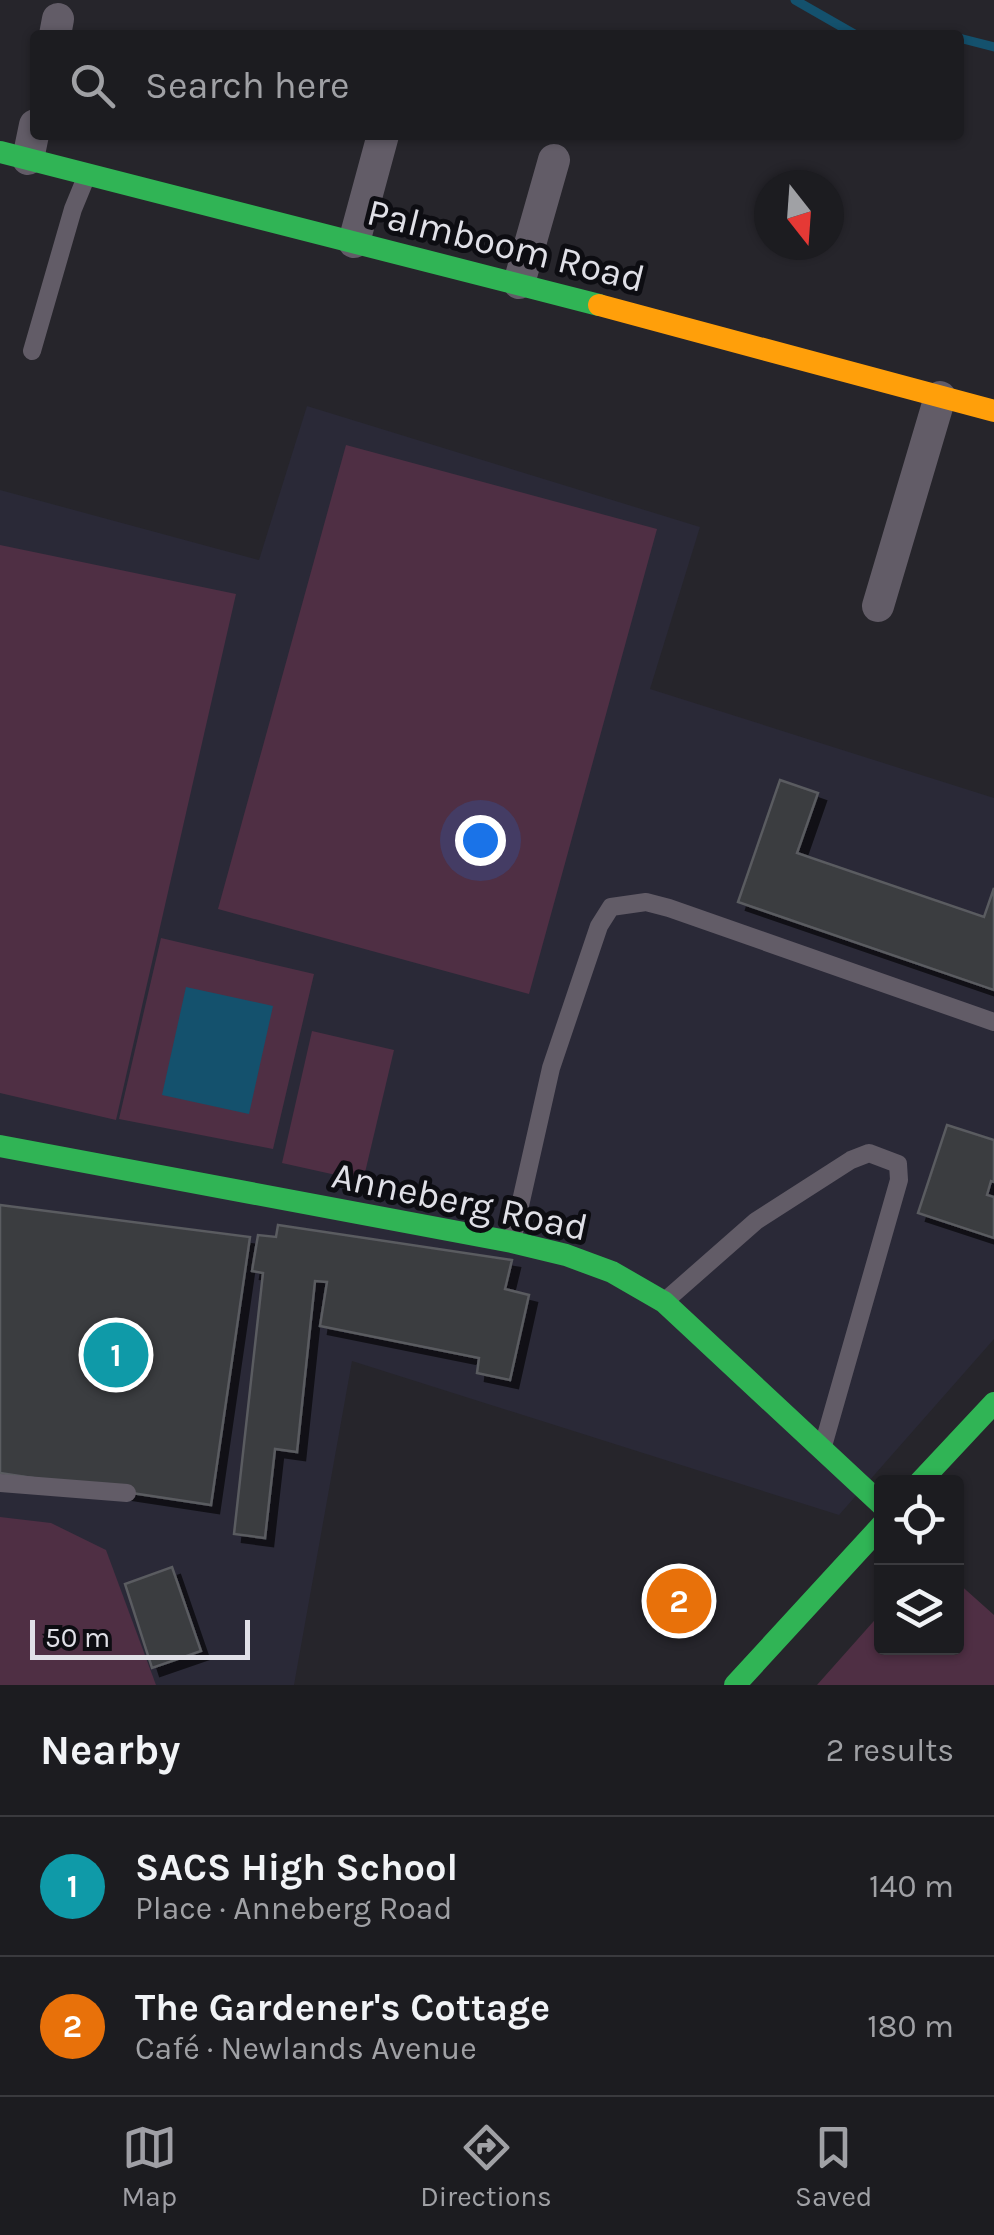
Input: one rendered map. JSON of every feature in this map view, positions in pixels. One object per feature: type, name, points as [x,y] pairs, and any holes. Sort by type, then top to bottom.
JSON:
[{"type":"street","points":[[14,156],[30,133]]},
{"type":"street","points":[[354,242],[383,140]]},
{"type":"street","name":"Palmboom Road","points":[[14,156],[519,283],[994,411]]},
{"type":"street","points":[[519,283],[554,160]]},
{"type":"street","points":[[878,606],[940,397]]},
{"type":"street","name":"Anneberg Road","points":[[0,1146],[512,1242],[566,1254],[612,1272],[664,1302],[874,1498]]},
{"type":"street","points":[[927,1475],[994,1403]]},
{"type":"street","points":[[734,1685],[874,1534]]},
{"type":"lane","points":[[32,352],[73,209],[87,174]]},
{"type":"lane","points":[[512,1242],[551,1068],[600,926],[611,907],[634,902],[669,908],[994,1022]]},
{"type":"lane","points":[[664,1302],[756,1221],[851,1160],[869,1153],[898,1164],[899,1180],[821,1451]]},
{"type":"lane","points":[[0,1483],[127,1494]]},
{"type":"shaded area","points":[[307,406],[700,527],[650,689],[994,798],[994,1339],[839,1515],[352,1361],[294,1685],[0,1685],[0,490],[259,560]]},
{"type":"shaded area","points":[[346,445],[657,529],[529,994],[218,909]]},
{"type":"shaded area","points":[[0,545],[236,594],[116,1120],[0,1093]]},
{"type":"shaded area","points":[[161,938],[314,974],[273,1149],[119,1119]]},
{"type":"shaded area","points":[[312,1031],[394,1050],[363,1181],[282,1163]]},
{"type":"shaded area","points":[[0,1517],[51,1523],[106,1550],[156,1685],[0,1685]]},
{"type":"shaded area","points":[[964,1588],[994,1615],[994,1685],[817,1685],[874,1621],[874,1655],[964,1655]]},
{"type":"water","points":[[186,987],[273,1006],[249,1114],[162,1095]]},
{"type":"building","points":[[780,780],[818,793],[797,853],[984,917],[994,888],[994,990],[738,902]]},
{"type":"building","points":[[947,1125],[994,1140],[994,1182],[991,1181],[987,1195],[994,1197],[994,1238],[918,1213]]},
{"type":"building","points":[[0,1205],[250,1237],[211,1505],[0,1473]]},
{"type":"building","points":[[278,1225],[512,1260],[505,1289],[529,1295],[510,1380],[477,1373],[479,1358],[320,1326],[327,1282],[315,1281],[297,1452],[275,1449],[265,1538],[234,1534],[263,1273],[252,1271],[258,1235],[276,1237]]},
{"type":"building","points":[[172,1567],[201,1651],[152,1668],[125,1584]]},
{"type":"waterway","points":[[795,0],[847,30]]},
{"type":"waterway","points":[[964,39],[994,47]]},
{"type":"traffic: fast","points":[[0,152],[599,305]]},
{"type":"traffic: fast","points":[[0,1146],[512,1242],[566,1255],[612,1272],[664,1302],[874,1498]]},
{"type":"traffic: fast","points":[[927,1475],[994,1403]]},
{"type":"traffic: fast","points":[[735,1685],[874,1534]]},
{"type":"traffic: slow","points":[[599,305],[994,411]]},
{"type":"place","name":"SACS High School","points":[[116,1355]]},
{"type":"place","name":"The Gardener's Cottage","points":[[679,1601]]}]
